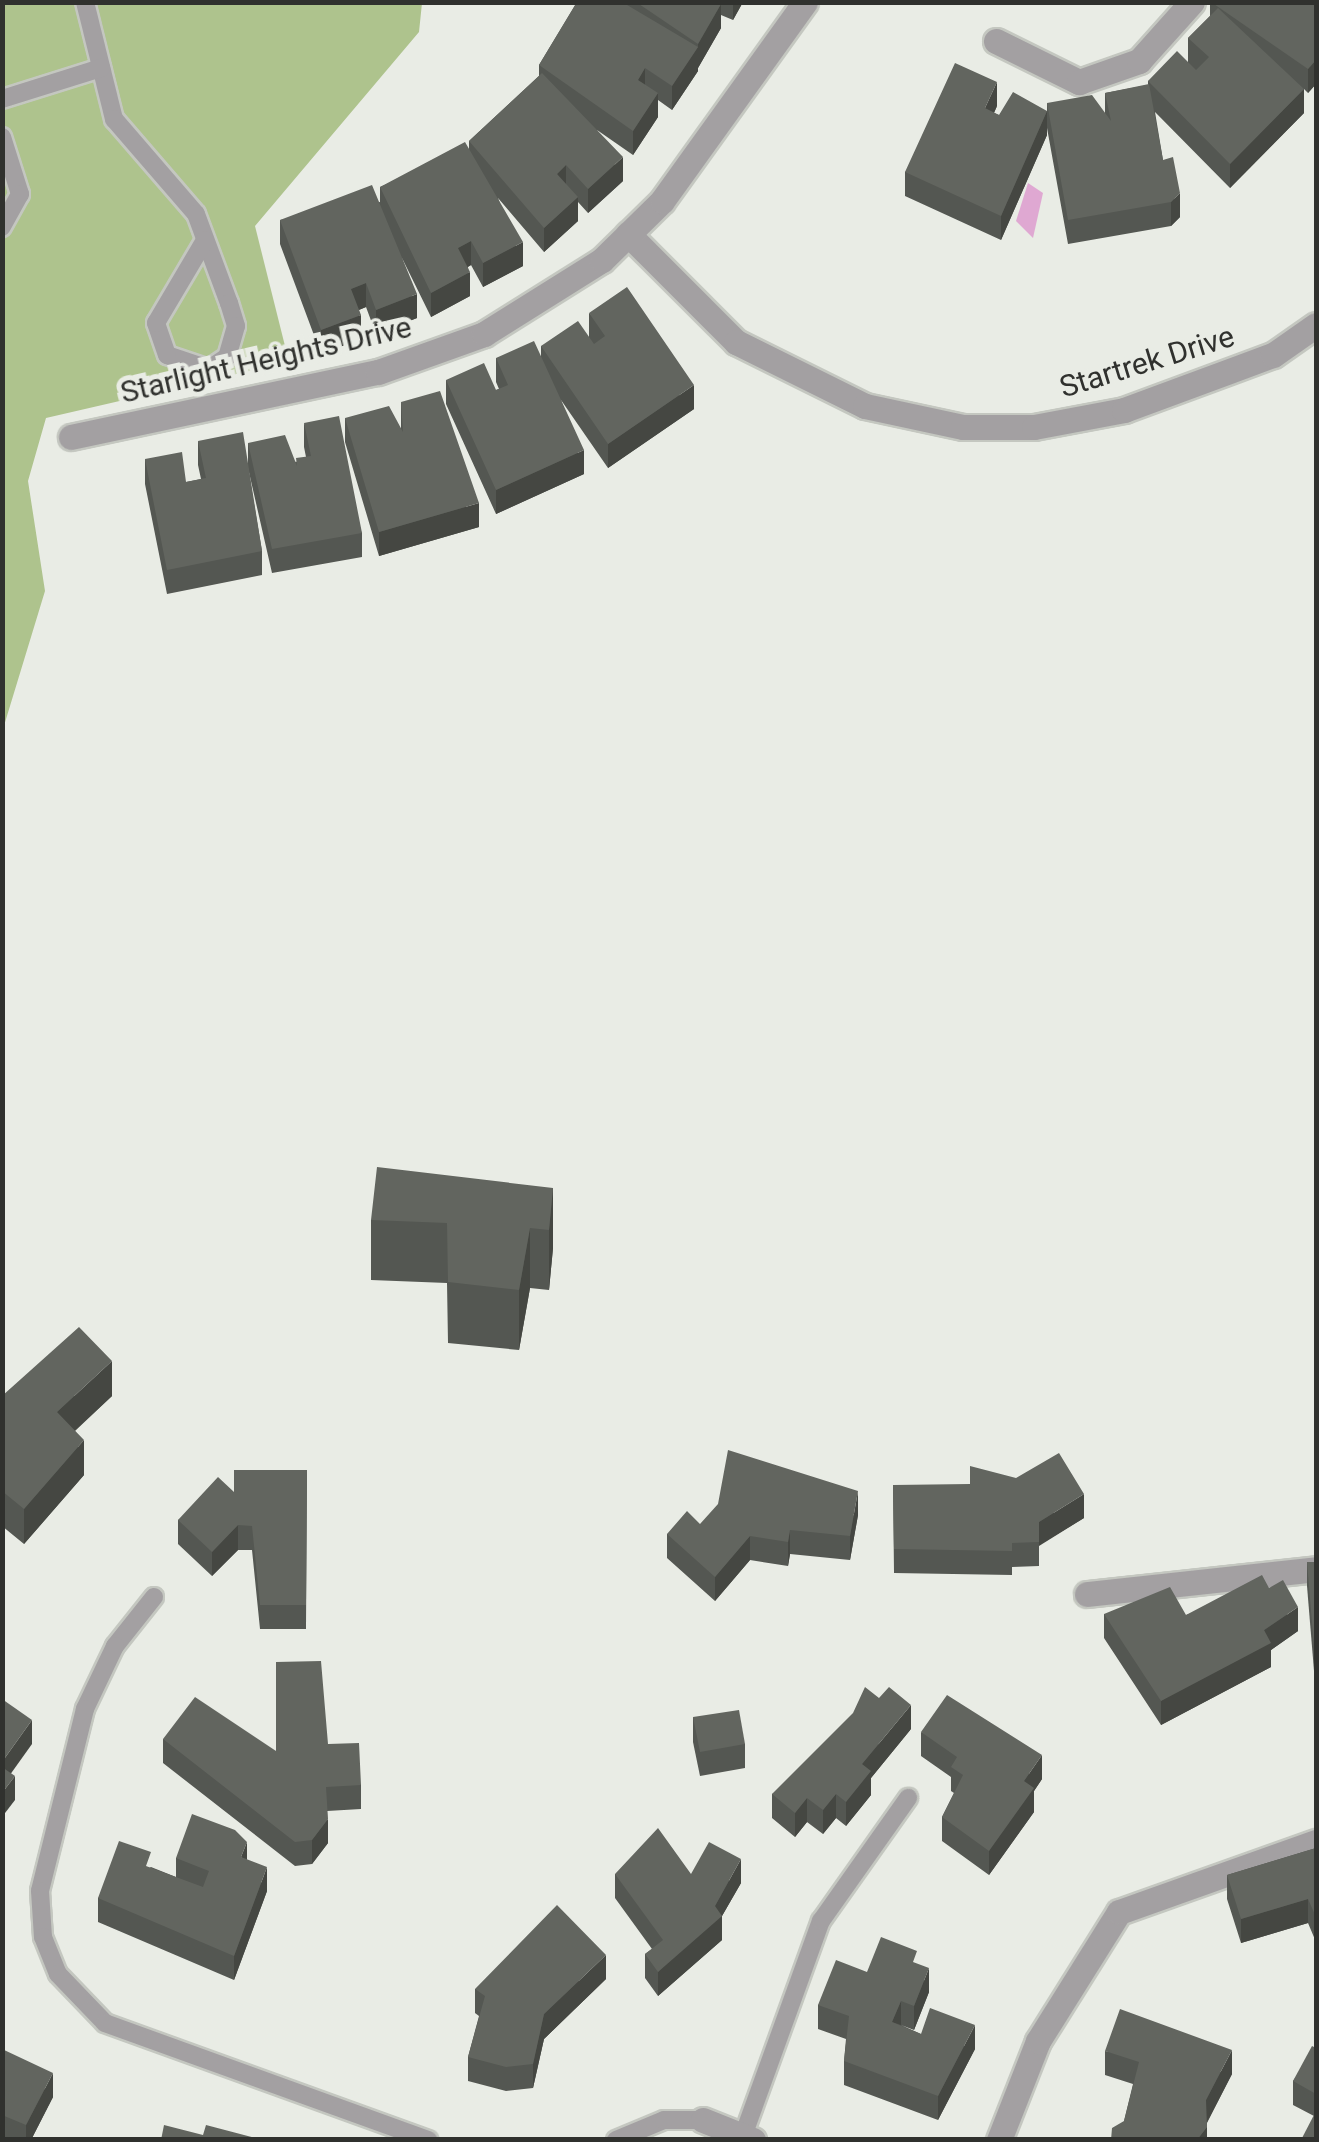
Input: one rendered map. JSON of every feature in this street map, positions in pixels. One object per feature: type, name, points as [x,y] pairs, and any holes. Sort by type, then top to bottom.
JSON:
[{"type":"street","name":"Starlight Heights Drive","points":[[71,437],[434,354],[559,288],[628,234],[804,2]]},
{"type":"street","points":[[996,41],[1079,82],[1138,61],[1192,2]]},
{"type":"street","name":"Startrek Drive","points":[[628,234],[684,300],[736,342],[865,406],[963,427],[1034,427],[1124,410],[1274,355],[1316,325]]},
{"type":"street","points":[[1087,1594],[1316,1570]]},
{"type":"street","points":[[999,2140],[1038,2040],[1119,1912],[1316,1842]]},
{"type":"street","points":[[703,2120],[748,2138]]},
{"type":"lane","points":[[85,2],[114,118],[196,214],[236,326],[228,357],[210,369],[167,355],[156,323],[204,240]]},
{"type":"lane","points":[[2,99],[100,68]]},
{"type":"lane","points":[[2,137],[20,194],[2,227]]},
{"type":"lane","points":[[154,1598],[115,1646],[80,1727],[40,1891],[43,1937],[58,1974],[106,2023],[428,2140]]},
{"type":"lane","points":[[748,2138],[821,1920],[908,1798]]},
{"type":"lane","points":[[616,2140],[664,2120],[703,2120]]},
{"type":"green space","points":[[3,3],[422,3],[419,32],[255,226],[289,362],[46,418],[28,481],[45,591],[3,729]]},
{"type":"shaded area","points":[[1028,183],[1043,193],[1033,238],[1016,221]]},
{"type":"building","points":[[577,2],[622,2],[698,47],[672,86],[645,68],[638,80],[658,93],[633,131],[539,65]]},
{"type":"building","points":[[636,2],[720,2],[721,4],[698,44]]},
{"type":"building","points":[[1211,2],[1316,2],[1316,60],[1308,69]]},
{"type":"building","points":[[1218,8],[1304,89],[1230,164],[1148,81],[1177,51],[1196,70],[1209,57],[1188,38]]},
{"type":"building","points":[[955,63],[997,82],[985,108],[999,115],[1013,92],[1047,111],[1001,216],[905,172]]},
{"type":"building","points":[[542,73],[623,157],[588,189],[566,165],[557,174],[578,197],[544,228],[469,141]]},
{"type":"building","points":[[1149,84],[1163,160],[1173,157],[1180,193],[1171,202],[1068,220],[1047,103],[1092,95],[1111,121],[1105,93]]},
{"type":"building","points":[[465,142],[523,242],[483,263],[471,241],[458,248],[470,272],[431,293],[380,187]]},
{"type":"building","points":[[372,185],[417,294],[376,310],[366,283],[351,289],[361,315],[321,330],[280,220]]},
{"type":"building","points":[[627,287],[694,385],[608,444],[541,346],[578,321],[594,344],[605,336],[589,313]]},
{"type":"building","points":[[534,341],[584,450],[496,490],[446,380],[484,363],[496,390],[508,385],[496,358]]},
{"type":"building","points":[[440,391],[479,503],[379,532],[345,418],[389,406],[403,432],[401,402]]},
{"type":"building","points":[[339,416],[362,533],[272,549],[248,443],[285,435],[297,466],[296,458],[311,456],[304,423]]},
{"type":"building","points":[[243,432],[262,551],[167,570],[145,459],[182,452],[186,482],[206,478],[198,441]]},
{"type":"building","points":[[377,1167],[553,1188],[549,1230],[530,1228],[519,1290],[448,1282],[447,1223],[371,1220]]},
{"type":"building","points":[[79,1327],[112,1361],[57,1412],[84,1440],[24,1509],[2,1491],[2,1396]]},
{"type":"building","points":[[728,1450],[858,1491],[850,1536],[790,1530],[788,1542],[750,1536],[715,1577],[667,1534],[687,1511],[700,1524],[718,1504]]},
{"type":"building","points":[[1059,1453],[1084,1494],[1039,1522],[1039,1542],[1012,1543],[1012,1551],[894,1549],[893,1485],[970,1484],[970,1466],[1016,1478]]},
{"type":"building","points":[[234,1470],[307,1470],[306,1605],[260,1605],[252,1526],[238,1525],[212,1552],[178,1520],[218,1477],[234,1492]]},
{"type":"building","points":[[1307,1562],[1316,1562],[1316,1647],[1314,1647]]},
{"type":"building","points":[[1262,1575],[1269,1588],[1283,1580],[1298,1607],[1264,1630],[1271,1643],[1161,1701],[1104,1614],[1170,1587],[1186,1615]]},
{"type":"building","points":[[321,1661],[328,1744],[359,1743],[361,1785],[326,1787],[328,1819],[312,1840],[295,1842],[163,1739],[195,1697],[276,1751],[276,1662]]},
{"type":"building","points":[[865,1687],[879,1698],[889,1687],[911,1705],[862,1764],[871,1771],[846,1802],[836,1794],[823,1810],[807,1798],[795,1813],[772,1794],[853,1713]]},
{"type":"building","points":[[947,1695],[1042,1755],[1024,1781],[1034,1788],[989,1851],[942,1817],[963,1775],[951,1767],[957,1757],[921,1732]]},
{"type":"building","points":[[2,1699],[32,1720],[2,1762]]},
{"type":"building","points":[[739,1710],[745,1744],[700,1752],[693,1717]]},
{"type":"building","points":[[2,1767],[15,1776],[2,1793]]},
{"type":"building","points":[[192,1814],[235,1830],[247,1842],[241,1857],[267,1867],[234,1956],[98,1898],[119,1841],[151,1852],[146,1866],[203,1887],[209,1871],[176,1858]]},
{"type":"building","points":[[658,1828],[691,1874],[709,1842],[741,1859],[715,1906],[722,1916],[658,1972],[645,1954],[663,1940],[615,1874]]},
{"type":"building","points":[[1316,1848],[1316,1917],[1308,1899],[1241,1919],[1227,1875]]},
{"type":"building","points":[[557,1905],[606,1955],[544,2014],[533,2064],[506,2067],[468,2057],[485,1996],[475,1989]]},
{"type":"building","points":[[881,1937],[917,1951],[913,1962],[929,1968],[914,2006],[901,2001],[892,2022],[921,2034],[930,2008],[975,2025],[938,2096],[844,2061],[849,2016],[818,2005],[836,1960],[867,1972]]},
{"type":"building","points":[[1120,2009],[1232,2050],[1206,2100],[1207,2127],[1197,2140],[1111,2140],[1112,2128],[1124,2121],[1139,2062],[1105,2051]]},
{"type":"building","points":[[1312,2046],[1316,2048],[1316,2094],[1293,2081]]},
{"type":"building","points":[[2,2049],[53,2073],[26,2125],[2,2115]]},
{"type":"building","points":[[1316,2111],[1316,2140],[1301,2140]]},
{"type":"building","points":[[164,2125],[203,2135],[206,2125],[263,2140],[161,2140]]}]
